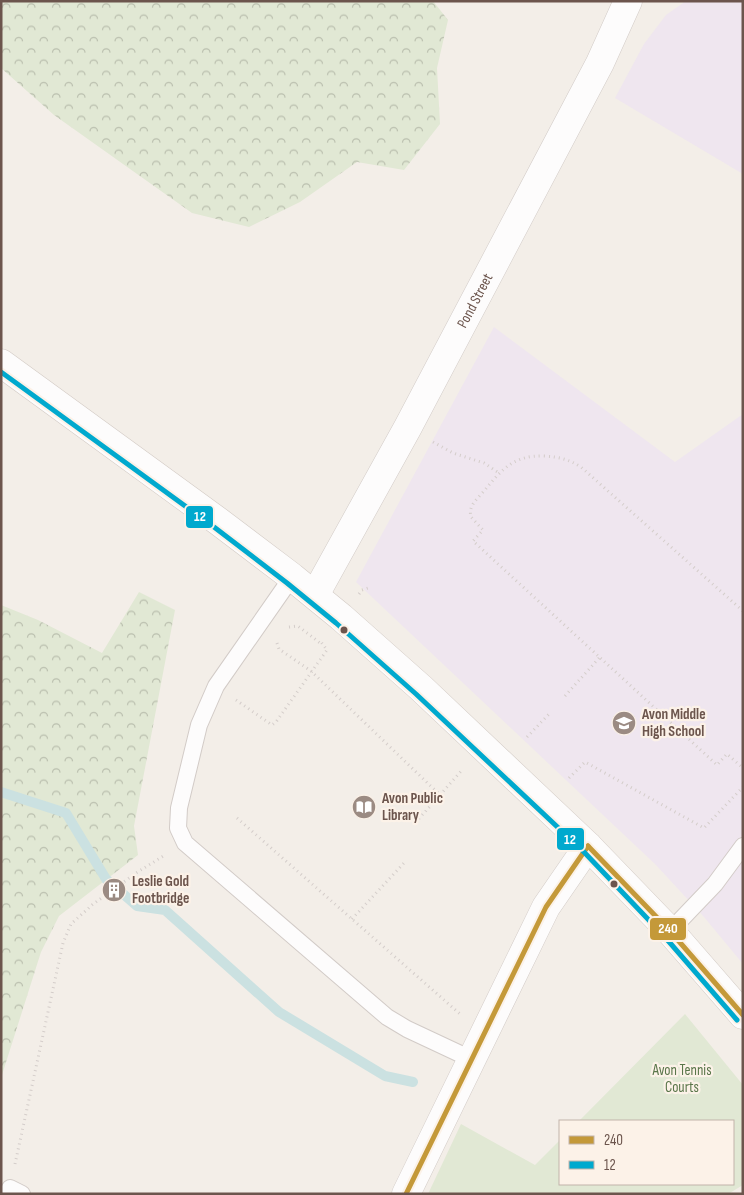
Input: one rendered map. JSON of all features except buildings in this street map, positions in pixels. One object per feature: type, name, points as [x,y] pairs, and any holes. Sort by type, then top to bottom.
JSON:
[{"type":"street","name":"Pond Street","points":[[315,596],[408,427],[600,63],[628,1]]},
{"type":"street","points":[[1,363],[173,488],[292,577],[341,617],[421,688],[588,846],[670,931],[743,1015]]},
{"type":"street","points":[[406,1194],[546,907],[588,846]]},
{"type":"lane","points":[[292,577],[216,686],[199,725],[179,808],[178,828],[185,843],[387,1017],[407,1029],[471,1059]]},
{"type":"lane","points":[[670,931],[715,884],[742,847]]},
{"type":"path","points":[[438,444],[453,453],[484,463],[499,473]]},
{"type":"path","points":[[743,612],[581,467],[570,461],[559,457],[526,457],[512,463],[499,473],[471,506],[471,517],[483,530],[473,541],[718,765],[727,754],[743,768]]},
{"type":"path","points":[[320,643],[362,590],[371,587]]},
{"type":"path","points":[[216,686],[272,725],[276,722],[310,671],[327,650],[298,626],[287,627]]},
{"type":"path","points":[[277,638],[279,649],[310,671],[440,795],[416,822]]},
{"type":"path","points":[[565,696],[600,657]]},
{"type":"path","points":[[527,738],[550,713]]},
{"type":"path","points":[[570,778],[585,762],[704,828],[743,787]]},
{"type":"path","points":[[237,818],[464,1018],[486,1029]]},
{"type":"path","points":[[13,1192],[63,943],[71,924],[92,905],[136,873],[185,843]]},
{"type":"path","points":[[352,919],[404,863]]},
{"type":"shaded area","points":[[686,1],[743,1],[743,174],[615,98],[644,44],[666,15]]},
{"type":"shaded area","name":"Avon Middle High School","points":[[494,327],[675,462],[743,414],[743,964],[704,917],[655,864],[356,582]]},
{"type":"green space","points":[[1,1],[433,1],[448,20],[437,68],[440,124],[404,170],[357,162],[300,202],[249,227],[192,213],[54,115],[1,68]]},
{"type":"green space","points":[[139,592],[175,610],[134,826],[138,855],[59,916],[41,952],[1,1078],[1,605],[38,620],[102,653]]},
{"type":"green space","name":"Avon Tennis Courts","points":[[685,1014],[743,1085],[743,1185],[728,1194],[428,1194],[461,1124],[535,1165],[559,1141],[559,1185],[734,1185],[734,1120],[580,1120]]},
{"type":"waterway","points":[[1,792],[66,813],[106,879],[137,906],[165,910],[279,1012],[385,1076],[413,1082]]},
{"type":"transit line","name":"12","points":[[1,372],[214,527],[336,623],[416,694],[583,851],[664,936],[737,1020]]},
{"type":"transit line","name":"240","points":[[588,846],[670,931],[743,1015]]},
{"type":"transit line","name":"240","points":[[406,1194],[546,907],[588,846]]},
{"type":"place","name":"Avon Middle High School","points":[[624,723]]},
{"type":"place","name":"Avon Public Library","points":[[364,807]]},
{"type":"place","name":"Leslie Gold Footbridge","points":[[114,890]]}]
